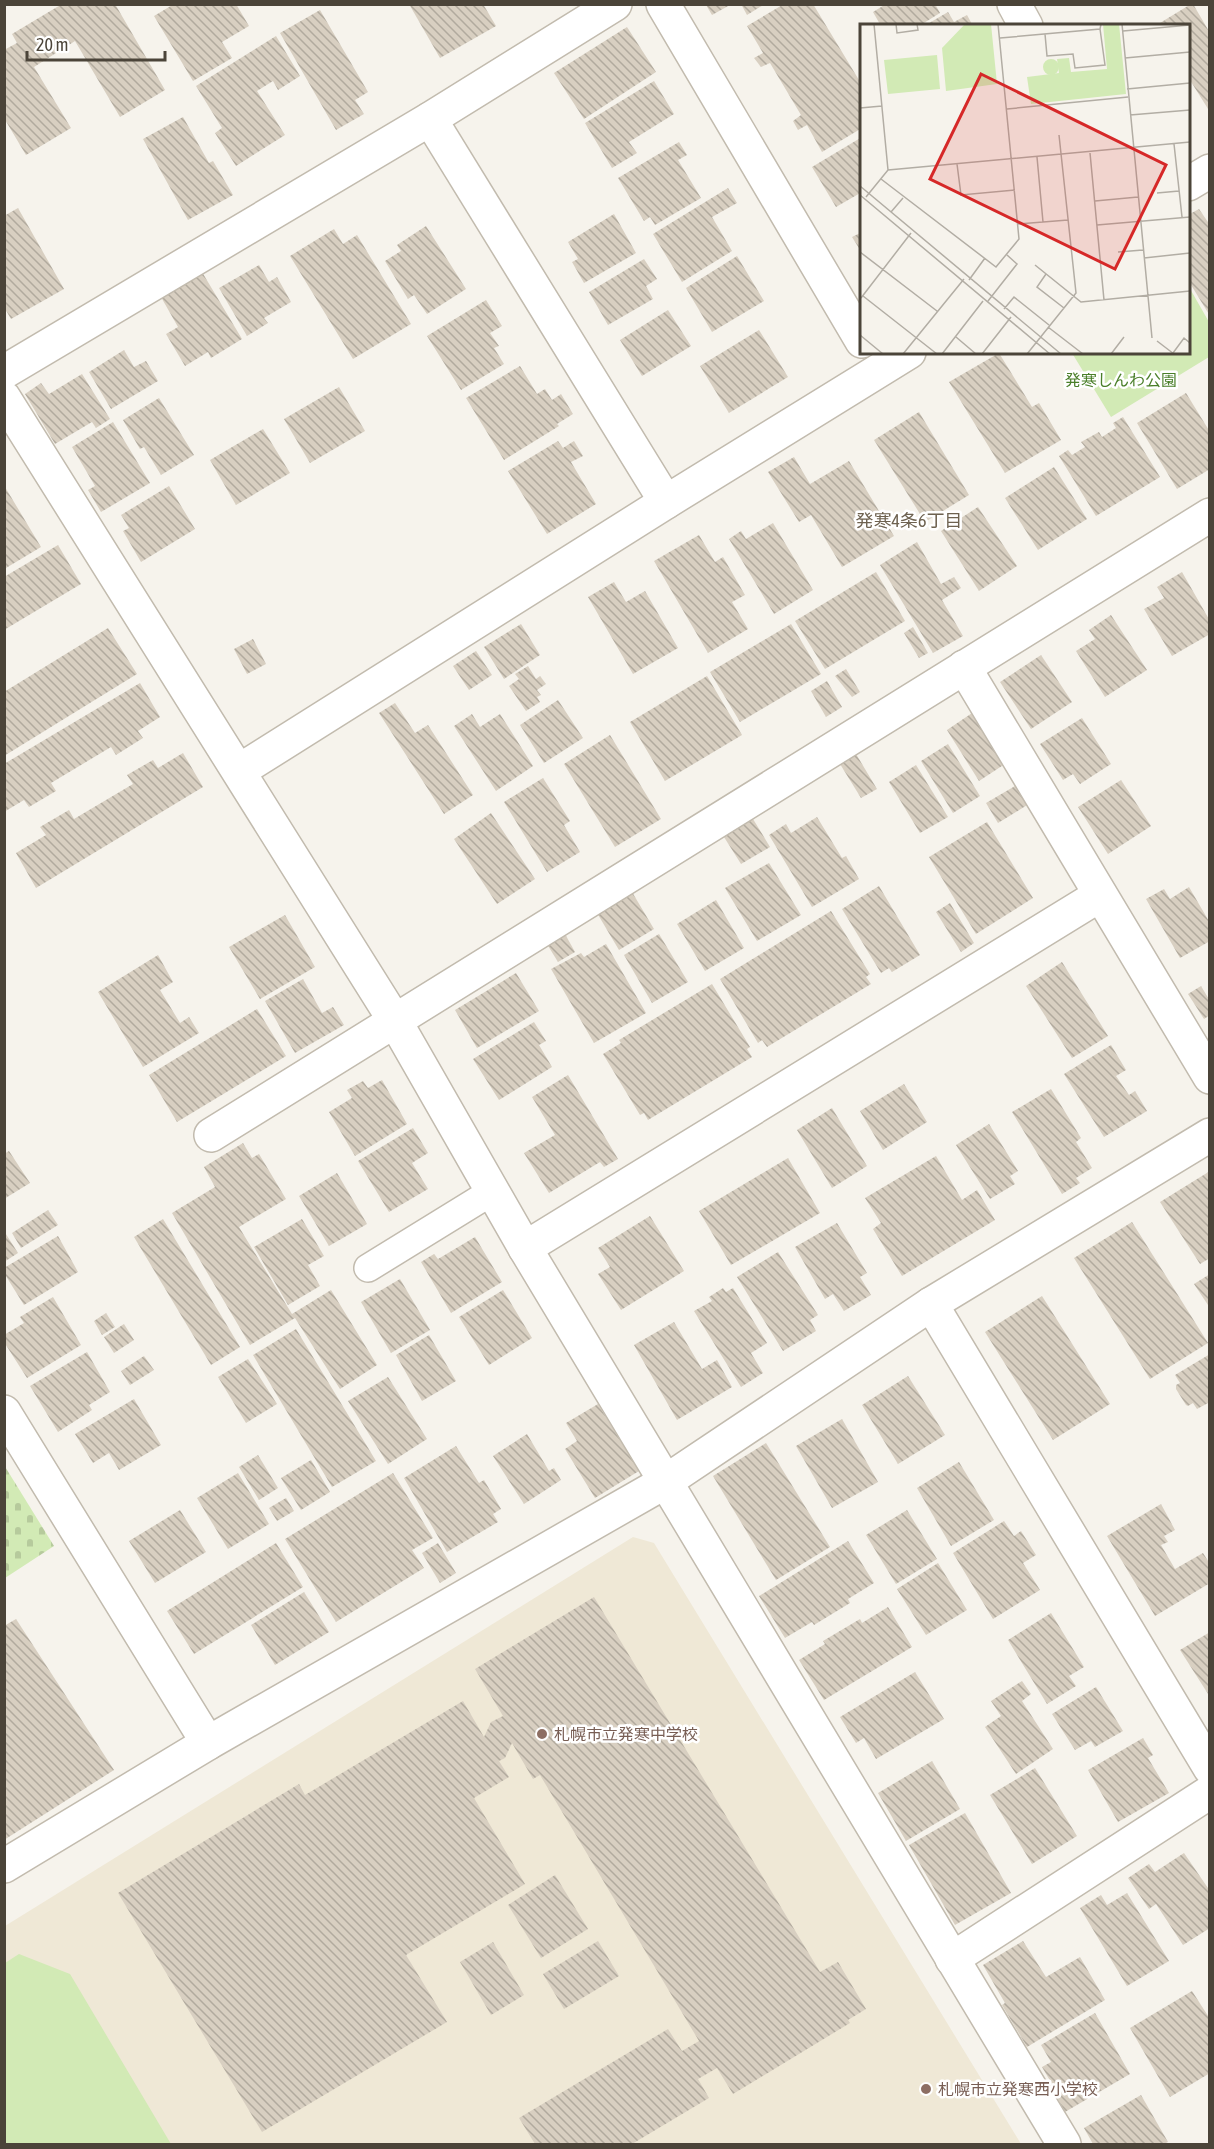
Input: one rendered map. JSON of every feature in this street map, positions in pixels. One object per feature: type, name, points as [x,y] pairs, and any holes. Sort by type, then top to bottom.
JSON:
[{"type":"street","points":[[4,372],[430,119],[615,4]]},
{"type":"street","points":[[663,4],[860,339]]},
{"type":"street","points":[[1014,4],[1025,24]]},
{"type":"street","points":[[430,119],[666,502]]},
{"type":"street","points":[[1190,183],[1209,171]]},
{"type":"street","points":[[239,771],[666,502],[874,362],[902,354]]},
{"type":"street","points":[[4,398],[395,1021],[525,1248],[1064,2145]]},
{"type":"street","points":[[211,1135],[1209,515]]},
{"type":"street","points":[[964,667],[1209,1077]]},
{"type":"street","points":[[525,1248],[1100,895]]},
{"type":"street","points":[[4,1866],[208,1743],[665,1482],[931,1304],[1209,1135]]},
{"type":"street","points":[[931,1304],[1209,1768]]},
{"type":"street","points":[[4,1412],[208,1743]]},
{"type":"street","points":[[952,1959],[1209,1792]]},
{"type":"lane","points":[[368,1268],[493,1191]]},
{"type":"shaded area","name":"札幌市立発寒中学校","points":[[633,1537],[654,1543],[1021,2144],[5,2144],[5,1926]]},
{"type":"green space","name":"発寒しんわ公園","points":[[1190,289],[1209,322],[1209,357],[1111,417],[1073,354],[1190,354]]},
{"type":"green space","points":[[4,1465],[54,1546],[5,1578],[4,1578]]},
{"type":"green space","points":[[19,1954],[70,1974],[171,2144],[5,2144],[5,1963]]},
{"type":"building","points":[[62,4],[115,4],[165,90],[120,117],[75,41],[34,67],[71,128],[26,155],[4,118],[4,50],[17,43],[12,34]]},
{"type":"building","points":[[174,4],[236,4],[249,26],[222,42],[232,58],[193,81],[154,16]]},
{"type":"building","points":[[409,4],[483,4],[496,26],[440,58]]},
{"type":"building","points":[[741,4],[765,4],[747,15]]},
{"type":"building","points":[[784,4],[813,4],[860,82],[860,129],[822,152],[807,125],[798,130],[793,121],[801,115],[770,63],[761,67],[754,58],[763,53],[747,26]]},
{"type":"building","points":[[886,4],[935,4],[940,13],[922,24],[880,24],[873,12]]},
{"type":"building","points":[[1193,4],[1210,33],[1210,112],[1190,80],[1190,24],[1158,24]]},
{"type":"building","points":[[706,5],[730,5],[712,15]]},
{"type":"building","points":[[320,10],[368,92],[355,100],[364,114],[336,130],[280,33]]},
{"type":"building","points":[[948,12],[954,22],[967,15],[972,24],[927,24]]},
{"type":"building","points":[[627,27],[656,72],[584,119],[554,73]]},
{"type":"building","points":[[276,36],[300,76],[278,90],[273,81],[257,91],[285,135],[236,166],[215,133],[222,128],[196,86]]},
{"type":"building","points":[[654,81],[674,114],[629,142],[637,153],[612,168],[585,123]]},
{"type":"building","points":[[183,117],[209,163],[213,161],[233,195],[188,220],[143,139]]},
{"type":"building","points":[[860,138],[860,193],[836,207],[812,167]]},
{"type":"building","points":[[679,142],[687,155],[678,160],[701,198],[655,225],[650,217],[644,221],[618,178]]},
{"type":"building","points":[[728,188],[737,203],[712,217],[732,251],[682,282],[653,234]]},
{"type":"building","points":[[18,208],[64,289],[11,319],[4,307],[4,216]]},
{"type":"building","points":[[1199,209],[1210,225],[1210,316],[1190,283],[1190,214]]},
{"type":"building","points":[[614,214],[636,253],[584,283],[572,262],[578,259],[568,242]]},
{"type":"building","points":[[426,226],[466,289],[427,314],[414,295],[408,299],[385,261],[401,251],[397,245]]},
{"type":"building","points":[[334,229],[343,244],[357,235],[411,324],[353,359],[290,256]]},
{"type":"building","points":[[860,233],[860,250],[852,237]]},
{"type":"building","points":[[737,256],[764,301],[712,332],[686,288]]},
{"type":"building","points":[[644,259],[657,279],[646,286],[653,299],[608,325],[589,292]]},
{"type":"building","points":[[259,265],[269,282],[277,277],[291,302],[264,318],[268,323],[247,336],[219,288]]},
{"type":"building","points":[[202,272],[242,339],[211,358],[208,352],[185,366],[166,334],[178,327],[161,297]]},
{"type":"building","points":[[486,300],[502,326],[490,333],[499,346],[494,348],[504,364],[461,390],[427,336]]},
{"type":"building","points":[[668,310],[691,346],[642,376],[620,340]]},
{"type":"building","points":[[759,330],[788,377],[729,413],[700,366]]},
{"type":"building","points":[[124,350],[134,367],[146,361],[158,381],[111,409],[89,372]]},
{"type":"building","points":[[1000,354],[1032,407],[1039,403],[1061,440],[1005,473],[949,382]]},
{"type":"building","points":[[520,366],[537,394],[545,389],[552,400],[561,394],[573,414],[557,424],[559,426],[504,460],[466,398]]},
{"type":"building","points":[[82,374],[110,419],[96,428],[92,422],[55,444],[25,394],[41,383],[49,394]]},
{"type":"building","points":[[339,387],[365,431],[310,463],[284,419]]},
{"type":"building","points":[[1186,393],[1210,432],[1210,469],[1177,489],[1137,423]]},
{"type":"building","points":[[159,398],[194,455],[161,475],[144,447],[140,449],[123,420]]},
{"type":"building","points":[[919,412],[969,495],[925,522],[874,440]]},
{"type":"building","points":[[1123,417],[1160,477],[1096,516],[1059,456],[1068,450],[1072,455],[1085,447],[1081,442],[1099,432],[1102,437],[1116,428],[1113,423]]},
{"type":"building","points":[[113,422],[150,483],[101,512],[88,490],[95,486],[72,447]]},
{"type":"building","points":[[263,429],[290,473],[236,505],[210,460]]},
{"type":"building","points":[[558,441],[563,448],[574,441],[583,456],[571,462],[596,504],[547,534],[508,471]]},
{"type":"building","points":[[794,457],[810,484],[849,461],[894,536],[842,567],[811,515],[799,522],[768,472]]},
{"type":"building","points":[[1054,467],[1087,519],[1038,550],[1005,498]]},
{"type":"building","points":[[169,486],[195,529],[141,562],[123,531],[129,528],[121,515]]},
{"type":"building","points":[[5,487],[41,547],[6,568],[5,566]]},
{"type":"building","points":[[978,507],[1017,566],[979,591],[941,531]]},
{"type":"building","points":[[773,523],[813,590],[774,614],[729,539],[741,531],[746,539]]},
{"type":"building","points":[[699,535],[715,562],[723,557],[745,595],[732,602],[748,629],[708,653],[654,561]]},
{"type":"building","points":[[917,542],[941,584],[954,577],[961,588],[942,600],[963,636],[933,653],[880,565]]},
{"type":"building","points":[[58,545],[81,584],[4,630],[4,577]]},
{"type":"building","points":[[876,572],[905,621],[825,669],[795,621]]},
{"type":"building","points":[[1182,572],[1210,621],[1210,634],[1172,656],[1144,609],[1164,598],[1157,587]]},
{"type":"building","points":[[614,582],[626,602],[645,591],[678,648],[633,674],[588,597]]},
{"type":"building","points":[[1111,615],[1147,670],[1105,697],[1076,651],[1095,639],[1089,630]]},
{"type":"building","points":[[521,624],[540,655],[504,679],[484,647]]},
{"type":"building","points":[[791,624],[821,674],[740,722],[710,672]]},
{"type":"building","points":[[913,627],[928,653],[919,658],[904,633]]},
{"type":"building","points":[[108,628],[137,674],[4,756],[4,692]]},
{"type":"building","points":[[253,639],[266,664],[247,674],[234,649]]},
{"type":"building","points":[[476,651],[492,675],[469,690],[453,666]]},
{"type":"building","points":[[1041,655],[1072,702],[1031,729],[1000,682]]},
{"type":"building","points":[[528,666],[536,679],[540,676],[546,684],[537,690],[541,695],[537,697],[540,702],[526,711],[509,686],[519,679],[515,674]]},
{"type":"building","points":[[846,669],[860,692],[852,697],[835,676]]},
{"type":"building","points":[[707,676],[742,735],[665,781],[630,722]]},
{"type":"building","points":[[827,681],[842,707],[826,717],[811,691]]},
{"type":"building","points":[[140,683],[160,717],[138,731],[143,738],[116,755],[111,747],[51,783],[56,791],[29,807],[24,800],[4,812],[4,764]]},
{"type":"building","points":[[558,700],[583,738],[544,763],[520,725]]},
{"type":"building","points":[[395,703],[415,733],[428,725],[473,795],[444,814],[379,713]]},
{"type":"building","points":[[975,711],[1008,762],[979,781],[947,730]]},
{"type":"building","points":[[472,714],[480,727],[500,714],[533,766],[496,791],[454,726]]},
{"type":"building","points":[[1082,718],[1111,764],[1080,784],[1073,774],[1063,780],[1040,744]]},
{"type":"building","points":[[610,735],[661,819],[615,847],[564,764]]},
{"type":"building","points":[[948,744],[980,796],[953,813],[921,761]]},
{"type":"building","points":[[183,753],[203,787],[36,888],[16,853],[46,835],[40,827],[69,810],[74,819],[133,784],[127,775],[153,760],[158,768]]},
{"type":"building","points":[[856,754],[877,789],[861,798],[840,764]]},
{"type":"building","points":[[916,765],[948,817],[920,833],[889,782]]},
{"type":"building","points":[[543,778],[570,821],[564,825],[580,852],[547,872],[504,802]]},
{"type":"building","points":[[1121,780],[1151,826],[1108,854],[1078,807]]},
{"type":"building","points":[[1020,783],[1032,802],[998,823],[986,803]]},
{"type":"building","points":[[491,813],[535,879],[497,904],[454,839]]},
{"type":"building","points":[[817,817],[842,858],[846,856],[859,879],[812,907],[769,835],[786,824],[791,833]]},
{"type":"building","points":[[753,819],[770,847],[741,864],[724,837]]},
{"type":"building","points":[[987,822],[1033,898],[976,934],[929,857]]},
{"type":"building","points":[[769,863],[801,915],[757,941],[725,888]]},
{"type":"building","points":[[879,886],[920,955],[892,972],[889,968],[881,973],[842,909]]},
{"type":"building","points":[[1189,887],[1210,923],[1210,941],[1180,958],[1146,899],[1164,889],[1170,899]]},
{"type":"building","points":[[632,892],[654,929],[619,950],[597,913]]},
{"type":"building","points":[[716,900],[744,948],[705,971],[677,924]]},
{"type":"building","points":[[950,903],[974,943],[961,952],[936,912]]},
{"type":"building","points":[[831,911],[870,974],[866,977],[871,984],[767,1047],[762,1040],[758,1043],[720,979]]},
{"type":"building","points":[[285,915],[315,967],[260,999],[229,947]]},
{"type":"building","points":[[560,925],[575,952],[558,962],[542,936]]},
{"type":"building","points":[[659,934],[688,982],[652,1003],[624,955]]},
{"type":"building","points":[[606,944],[646,1013],[594,1043],[551,969],[581,953],[584,957]]},
{"type":"building","points":[[158,955],[173,982],[160,990],[180,1023],[189,1017],[199,1033],[143,1067],[98,992]]},
{"type":"building","points":[[1062,962],[1108,1036],[1072,1058],[1026,986]]},
{"type":"building","points":[[516,973],[539,1011],[477,1048],[455,1010]]},
{"type":"building","points":[[303,979],[322,1013],[333,1007],[344,1025],[295,1053],[265,1001]]},
{"type":"building","points":[[712,984],[750,1047],[747,1049],[752,1057],[648,1120],[644,1113],[640,1115],[603,1054],[621,1043],[619,1040]]},
{"type":"building","points":[[1201,986],[1210,1001],[1210,1015],[1204,1019],[1188,994]]},
{"type":"building","points":[[257,1009],[286,1056],[177,1122],[149,1075]]},
{"type":"building","points":[[534,1022],[546,1041],[539,1045],[552,1067],[499,1100],[473,1059]]},
{"type":"building","points":[[1111,1045],[1126,1070],[1116,1076],[1129,1095],[1135,1091],[1147,1111],[1104,1137],[1064,1074]]},
{"type":"building","points":[[568,1075],[618,1159],[604,1167],[600,1162],[549,1193],[524,1153],[555,1135],[532,1097]]},
{"type":"building","points":[[382,1080],[407,1124],[355,1156],[329,1112],[352,1098],[347,1090],[363,1081],[368,1088]]},
{"type":"building","points":[[904,1084],[927,1122],[883,1150],[860,1111]]},
{"type":"building","points":[[1051,1089],[1081,1138],[1076,1142],[1092,1168],[1076,1178],[1080,1183],[1062,1194],[1012,1112]]},
{"type":"building","points":[[832,1108],[867,1166],[832,1188],[797,1130]]},
{"type":"building","points":[[989,1124],[1018,1171],[1010,1176],[1015,1184],[990,1199],[956,1145]]},
{"type":"building","points":[[413,1128],[428,1153],[412,1163],[428,1189],[389,1212],[358,1161]]},
{"type":"building","points":[[243,1143],[252,1158],[259,1154],[286,1199],[239,1227],[292,1314],[331,1290],[377,1365],[340,1389],[295,1318],[250,1345],[172,1213],[215,1187],[204,1167]]},
{"type":"building","points":[[9,1151],[30,1183],[4,1199],[4,1154]]},
{"type":"building","points":[[936,1156],[962,1200],[977,1190],[995,1220],[902,1276],[873,1229],[881,1223],[865,1198]]},
{"type":"building","points":[[788,1158],[820,1213],[731,1265],[699,1211]]},
{"type":"building","points":[[1210,1171],[1210,1258],[1200,1264],[1160,1202]]},
{"type":"building","points":[[337,1173],[367,1224],[329,1246],[299,1196]]},
{"type":"building","points":[[48,1210],[58,1225],[21,1248],[12,1233]]},
{"type":"building","points":[[650,1216],[684,1271],[621,1310],[598,1274],[610,1267],[598,1248]]},
{"type":"building","points":[[163,1219],[240,1347],[211,1365],[134,1237]]},
{"type":"building","points":[[302,1219],[324,1256],[308,1265],[320,1286],[288,1305],[254,1247]]},
{"type":"building","points":[[1132,1222],[1208,1343],[1150,1379],[1074,1258]]},
{"type":"building","points":[[837,1223],[867,1273],[860,1277],[871,1295],[844,1311],[833,1294],[825,1299],[795,1247]]},
{"type":"building","points":[[4,1231],[18,1253],[4,1262]]},
{"type":"building","points":[[58,1236],[78,1272],[24,1305],[4,1273],[4,1268]]},
{"type":"building","points":[[475,1237],[502,1282],[451,1313],[421,1262],[434,1254],[438,1259]]},
{"type":"building","points":[[778,1252],[818,1315],[810,1320],[816,1331],[783,1351],[737,1277]]},
{"type":"building","points":[[1210,1274],[1210,1308],[1194,1284]]},
{"type":"building","points":[[400,1279],[430,1330],[391,1353],[361,1302]]},
{"type":"building","points":[[723,1288],[726,1292],[733,1288],[767,1343],[751,1353],[763,1373],[741,1387],[694,1311],[712,1301],[709,1297]]},
{"type":"building","points":[[503,1290],[532,1338],[489,1365],[459,1317]]},
{"type":"building","points":[[1042,1296],[1110,1404],[1053,1440],[985,1332]]},
{"type":"building","points":[[53,1297],[81,1345],[27,1378],[4,1342],[4,1335],[24,1323],[20,1317]]},
{"type":"building","points":[[106,1313],[115,1327],[102,1335],[94,1321]]},
{"type":"building","points":[[674,1322],[702,1369],[717,1360],[732,1387],[677,1420],[634,1345]]},
{"type":"building","points":[[124,1324],[134,1340],[114,1353],[104,1337]]},
{"type":"building","points":[[296,1329],[376,1461],[332,1487],[253,1355]]},
{"type":"building","points":[[429,1335],[456,1381],[422,1401],[396,1355]]},
{"type":"building","points":[[87,1352],[110,1392],[89,1405],[92,1410],[58,1432],[30,1386]]},
{"type":"building","points":[[1210,1354],[1210,1402],[1197,1409],[1193,1403],[1186,1405],[1176,1389],[1176,1385],[1180,1383],[1175,1375]]},
{"type":"building","points":[[144,1356],[154,1370],[130,1385],[121,1371]]},
{"type":"building","points":[[248,1359],[277,1404],[246,1423],[218,1377]]},
{"type":"building","points":[[908,1376],[945,1435],[898,1464],[862,1405]]},
{"type":"building","points":[[388,1377],[427,1439],[388,1464],[348,1401]]},
{"type":"building","points":[[134,1399],[161,1445],[119,1470],[109,1453],[93,1463],[75,1434]]},
{"type":"building","points":[[598,1404],[639,1471],[595,1498],[565,1449],[577,1441],[566,1423]]},
{"type":"building","points":[[842,1419],[878,1482],[832,1508],[796,1446]]},
{"type":"building","points":[[527,1434],[549,1471],[554,1468],[561,1480],[524,1504],[493,1456]]},
{"type":"building","points":[[766,1443],[830,1547],[776,1580],[713,1476]]},
{"type":"building","points":[[456,1446],[479,1483],[484,1480],[501,1509],[493,1514],[498,1522],[447,1552],[404,1478]]},
{"type":"building","points":[[258,1455],[278,1488],[259,1500],[239,1467]]},
{"type":"building","points":[[311,1460],[330,1492],[301,1510],[281,1478]]},
{"type":"building","points":[[959,1462],[994,1520],[951,1546],[917,1488]]},
{"type":"building","points":[[238,1473],[269,1524],[228,1549],[197,1498]]},
{"type":"building","points":[[393,1473],[433,1538],[412,1550],[424,1568],[336,1622],[285,1539]]},
{"type":"building","points":[[286,1498],[294,1511],[277,1521],[269,1508]]},
{"type":"building","points":[[1161,1504],[1175,1530],[1164,1536],[1168,1542],[1161,1545],[1175,1569],[1203,1553],[1210,1564],[1210,1583],[1155,1616],[1107,1536]]},
{"type":"building","points":[[180,1510],[206,1552],[155,1583],[129,1541]]},
{"type":"building","points":[[907,1510],[937,1559],[896,1584],[866,1535]]},
{"type":"building","points":[[1004,1521],[1014,1536],[1021,1531],[1036,1555],[1023,1563],[1040,1590],[993,1619],[953,1553]]},
{"type":"building","points":[[848,1541],[874,1583],[848,1599],[850,1603],[814,1625],[812,1622],[785,1638],[759,1596]]},
{"type":"building","points":[[276,1543],[303,1587],[194,1654],[167,1611]]},
{"type":"building","points":[[438,1543],[456,1573],[440,1583],[422,1553]]},
{"type":"building","points":[[938,1563],[967,1610],[926,1635],[897,1589]]},
{"type":"building","points":[[304,1592],[329,1632],[275,1665],[251,1625]]},
{"type":"building","points":[[594,1597],[820,1972],[838,1962],[866,2009],[848,2020],[850,2023],[733,2094],[717,2068],[698,2079],[709,2098],[632,2144],[535,2144],[519,2118],[668,2029],[682,2051],[699,2041],[540,1775],[533,1779],[512,1743],[505,1758],[499,1761],[509,1777],[474,1798],[525,1884],[406,1955],[447,2022],[262,2132],[118,1893],[299,1784],[305,1795],[463,1701],[484,1737],[491,1722],[503,1716],[475,1669]]},
{"type":"building","points":[[888,1607],[912,1647],[824,1700],[799,1660],[825,1644],[823,1641],[860,1619],[862,1623]]},
{"type":"building","points":[[1051,1613],[1084,1667],[1069,1676],[1076,1686],[1047,1704],[1008,1640]]},
{"type":"building","points":[[16,1619],[114,1770],[4,1840],[4,1626]]},
{"type":"building","points":[[1210,1632],[1210,1697],[1180,1650]]},
{"type":"building","points":[[915,1672],[944,1719],[876,1759],[864,1738],[856,1743],[840,1717]]},
{"type":"building","points":[[1022,1681],[1031,1694],[1022,1701],[1053,1749],[1016,1774],[985,1727],[1001,1716],[991,1701]]},
{"type":"building","points":[[1096,1687],[1123,1731],[1095,1747],[1091,1741],[1075,1750],[1052,1714]]},
{"type":"building","points":[[1143,1738],[1153,1755],[1148,1758],[1169,1793],[1118,1822],[1088,1770]]},
{"type":"building","points":[[932,1761],[960,1809],[906,1841],[878,1793]]},
{"type":"building","points":[[1035,1768],[1077,1836],[1032,1864],[990,1795]]},
{"type":"building","points":[[965,1813],[1011,1893],[955,1925],[909,1845]]},
{"type":"building","points":[[1184,1853],[1210,1891],[1210,1928],[1183,1945],[1156,1904],[1149,1909],[1128,1878],[1149,1864],[1155,1872]]},
{"type":"building","points":[[555,1875],[588,1929],[541,1958],[508,1905]]},
{"type":"building","points":[[1127,1893],[1169,1961],[1127,1986],[1080,1908],[1101,1895],[1107,1905]]},
{"type":"building","points":[[598,1941],[619,1976],[564,2009],[543,1974]]},
{"type":"building","points":[[1023,1941],[1046,1977],[1080,1957],[1105,2000],[1027,2047],[1002,2005],[1005,2003],[983,1965]]},
{"type":"building","points":[[493,1942],[524,1995],[491,2015],[460,1962]]},
{"type":"building","points":[[1192,1991],[1210,2019],[1210,2073],[1170,2097],[1130,2028]]},
{"type":"building","points":[[1095,2013],[1130,2074],[1065,2112],[1042,2067],[1051,2062],[1041,2045]]},
{"type":"building","points":[[1141,2095],[1168,2142],[1164,2144],[1093,2144],[1084,2128]]},
{"type":"place","name":"札幌市立発寒中学校","points":[[542,1734]]},
{"type":"place","name":"札幌市立発寒西小学校","points":[[926,2089]]},
{"type":"district","name":"発寒4条6丁目","points":[[909,520]]}]
